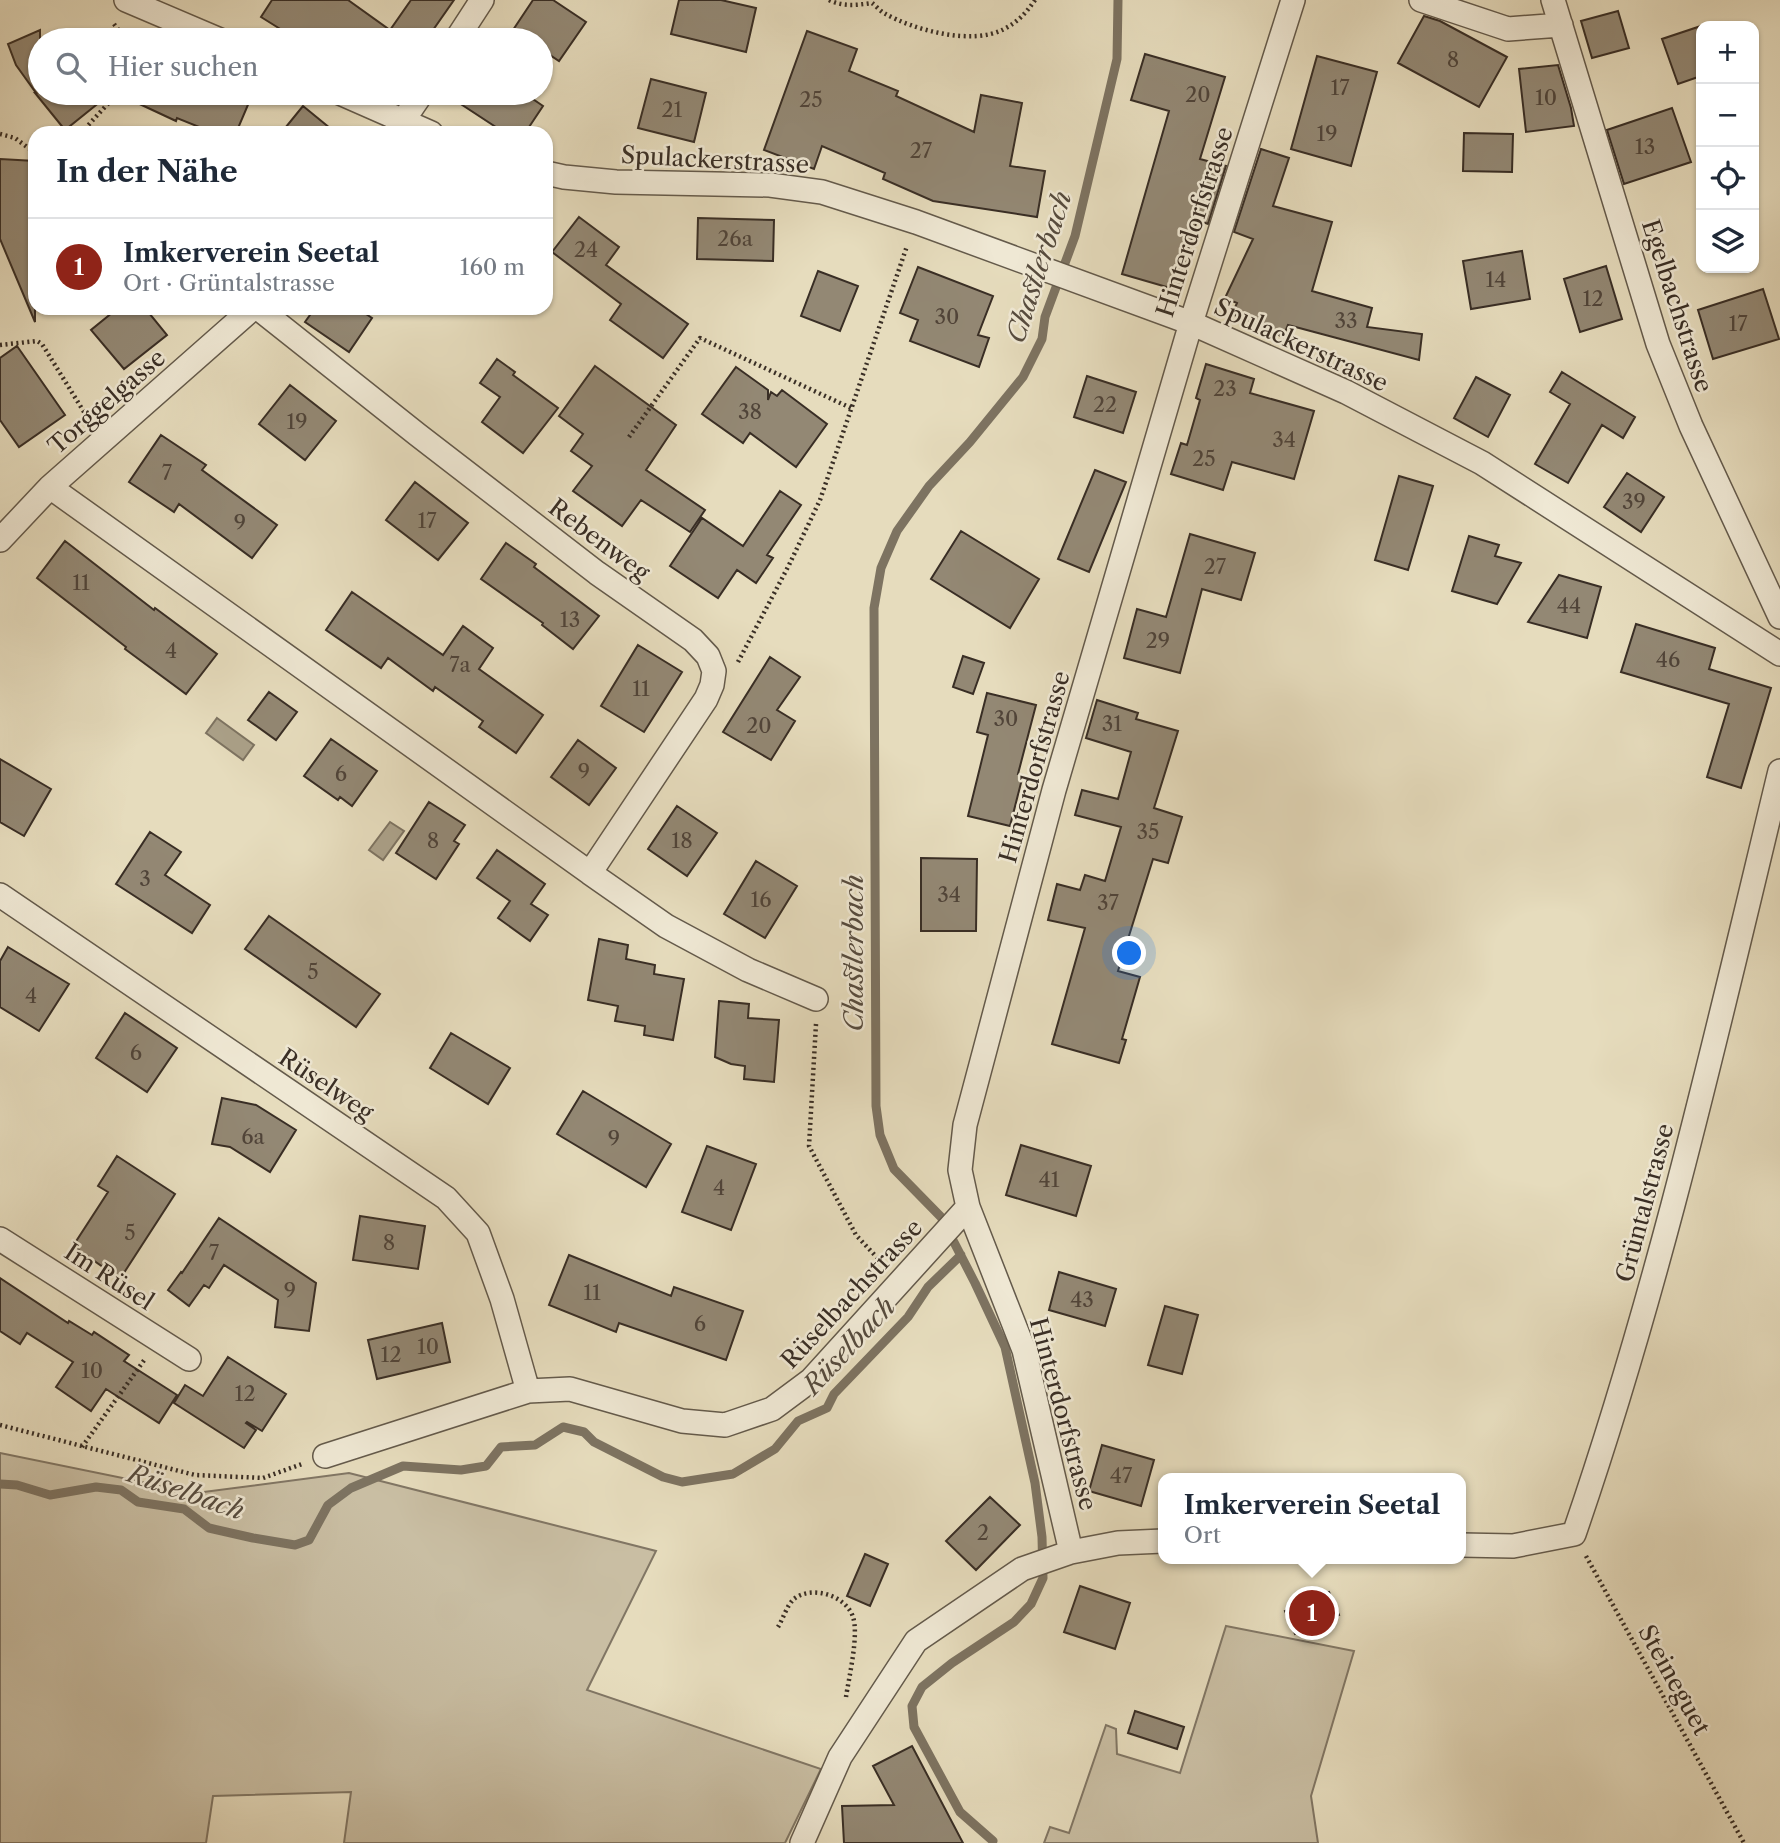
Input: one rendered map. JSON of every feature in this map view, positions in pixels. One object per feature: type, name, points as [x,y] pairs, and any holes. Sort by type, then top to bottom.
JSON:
[{"type":"street","points":[[127,0],[192,28]]},
{"type":"street","points":[[464,28],[482,0]]},
{"type":"street","name":"Hinterdorfstrasse","points":[[1067,1554],[1024,1350],[962,1214],[960,1170],[965,1125],[1054,790],[1191,323],[1293,0]]},
{"type":"street","points":[[1421,0],[1508,29],[1561,25]]},
{"type":"street","name":"Egelbachstrasse","points":[[1553,0],[1658,344],[1691,426],[1780,617]]},
{"type":"street","points":[[361,105],[397,126]]},
{"type":"street","points":[[400,126],[414,105]]},
{"type":"street","name":"Spulackerstrasse","points":[[553,174],[615,182],[770,185],[845,198],[1191,323],[1346,392],[1482,463],[1780,654]]},
{"type":"street","name":"Torggelgasse","points":[[0,540],[50,487],[248,315]]},
{"type":"street","name":"Rebenweg","points":[[265,315],[597,573],[693,640],[708,656],[714,671]]},
{"type":"street","points":[[50,487],[666,926],[748,970],[816,999]]},
{"type":"street","points":[[590,873],[706,699],[714,671]]},
{"type":"street","name":"Grüntalstrasse","points":[[1574,1534],[1600,1457],[1652,1278],[1706,1077],[1780,771]]},
{"type":"street","name":"Rüselweg","points":[[0,895],[446,1198],[478,1233],[502,1299],[528,1391]]},
{"type":"street","name":"Rüselbachstrasse","points":[[325,1456],[528,1391],[570,1389],[682,1422],[725,1425],[772,1409],[811,1380],[962,1214]]},
{"type":"street","name":"Im Rüsel","points":[[0,1239],[189,1359]]},
{"type":"street","points":[[1466,1545],[1513,1546],[1574,1534]]},
{"type":"street","points":[[802,1843],[839,1757],[916,1641],[1022,1569],[1067,1554],[1118,1543],[1158,1541]]},
{"type":"path","points":[[829,0],[838,5],[872,3],[883,13],[911,24],[946,35],[977,36],[1002,30],[1024,16],[1035,0]]},
{"type":"path","points":[[87,126],[106,105]]},
{"type":"path","points":[[0,134],[15,138],[28,148]]},
{"type":"path","points":[[714,671],[738,662],[820,500],[916,222]]},
{"type":"path","points":[[629,437],[700,338],[851,408]]},
{"type":"path","points":[[0,345],[37,341],[42,344],[102,441]]},
{"type":"path","points":[[816,999],[809,1146],[856,1235],[899,1281]]},
{"type":"path","points":[[82,1447],[159,1340]]},
{"type":"path","points":[[0,1425],[195,1475],[263,1478],[325,1456]]},
{"type":"path","name":"Steineguet","points":[[1574,1534],[1744,1843]]},
{"type":"path","points":[[778,1628],[792,1600],[807,1592],[823,1594],[841,1601],[853,1616],[855,1642],[844,1709]]},
{"type":"shaded area","points":[[217,718],[254,745],[243,760],[206,733]]},
{"type":"shaded area","points":[[390,822],[404,831],[383,860],[369,850]]},
{"type":"shaded area","points":[[0,1453],[196,1493],[349,1473],[656,1551],[587,1690],[821,1769],[785,1843],[344,1843],[351,1792],[213,1796],[206,1843],[0,1843]]},
{"type":"shaded area","points":[[1226,1626],[1354,1651],[1311,1796],[1318,1843],[1044,1843],[1050,1827],[1069,1833],[1106,1725],[1116,1729],[1117,1754],[1180,1773]]},
{"type":"building","points":[[272,0],[348,0],[387,28],[279,28],[261,17]]},
{"type":"building","points":[[411,0],[454,0],[434,28],[391,28]]},
{"type":"building","points":[[533,0],[553,0],[586,22],[559,61],[553,57],[553,28],[514,28]]},
{"type":"building","points":[[679,0],[721,0],[756,8],[746,52],[671,34]]},
{"type":"building","points":[[1618,11],[1629,48],[1592,58],[1581,21]]},
{"type":"building","points":[[1424,16],[1440,21],[1507,57],[1479,107],[1398,63]]},
{"type":"building","points":[[1696,28],[1696,78],[1678,84],[1662,39]]},
{"type":"building","points":[[807,31],[857,49],[849,71],[898,91],[896,96],[974,132],[981,95],[1022,103],[1010,166],[1045,171],[1037,217],[933,201],[883,179],[885,173],[822,146],[814,169],[764,150]]},
{"type":"building","points":[[28,35],[28,82],[16,65],[8,44]]},
{"type":"building","points":[[1145,54],[1225,77],[1200,159],[1226,166],[1208,224],[1197,220],[1177,290],[1122,274],[1169,111],[1131,100]]},
{"type":"building","points":[[1317,56],[1377,72],[1351,166],[1291,149]]},
{"type":"building","points":[[1558,65],[1574,126],[1526,132],[1519,69]]},
{"type":"building","points":[[651,79],[706,93],[694,142],[638,128]]},
{"type":"building","points":[[45,105],[96,105],[70,126],[62,126]]},
{"type":"building","points":[[142,105],[248,105],[239,126],[197,126],[177,118],[176,121]]},
{"type":"building","points":[[462,105],[543,106],[530,126],[494,126]]},
{"type":"building","points":[[303,106],[327,126],[287,126]]},
{"type":"building","points":[[1672,108],[1691,162],[1624,184],[1607,130]]},
{"type":"building","points":[[1464,133],[1513,134],[1512,172],[1463,171]]},
{"type":"building","points":[[1261,149],[1289,158],[1273,206],[1332,222],[1312,291],[1372,308],[1367,327],[1422,334],[1419,360],[1288,325],[1283,337],[1232,314],[1237,303],[1225,298],[1253,239],[1234,232]]},
{"type":"building","points":[[0,159],[28,161],[28,305],[0,239]]},
{"type":"building","points":[[579,217],[619,247],[606,265],[688,324],[663,358],[610,320],[621,304],[553,251]]},
{"type":"building","points":[[698,218],[774,220],[773,261],[697,259]]},
{"type":"building","points":[[1522,251],[1530,299],[1471,309],[1463,261]]},
{"type":"building","points":[[1606,266],[1622,319],[1580,332],[1564,279]]},
{"type":"building","points":[[918,267],[993,296],[978,335],[989,338],[979,367],[910,341],[918,320],[900,313]]},
{"type":"building","points":[[818,271],[858,286],[840,331],[801,316]]},
{"type":"building","points":[[1763,289],[1779,339],[1713,359],[1698,310]]},
{"type":"building","points":[[109,315],[151,315],[167,335],[124,369],[91,330]]},
{"type":"building","points":[[310,315],[368,315],[372,318],[349,352],[305,322]]},
{"type":"building","points":[[17,346],[65,415],[19,447],[0,420],[0,358]]},
{"type":"building","points":[[497,359],[515,372],[513,375],[558,408],[523,453],[482,422],[500,397],[480,383]]},
{"type":"building","points":[[1206,364],[1254,379],[1250,393],[1314,411],[1294,479],[1232,462],[1223,490],[1171,474],[1181,443],[1187,445],[1200,400],[1196,398]]},
{"type":"building","points":[[595,366],[676,425],[646,470],[705,510],[690,532],[641,500],[622,526],[573,491],[592,466],[571,451],[583,434],[559,416]]},
{"type":"building","points":[[736,367],[768,390],[768,400],[771,392],[777,396],[782,390],[827,424],[796,467],[750,433],[743,443],[702,414]]},
{"type":"building","points":[[1562,372],[1635,417],[1623,438],[1602,425],[1568,483],[1535,464],[1570,404],[1550,392]]},
{"type":"building","points":[[1087,376],[1136,392],[1123,433],[1074,417]]},
{"type":"building","points":[[1476,377],[1510,395],[1488,437],[1454,418]]},
{"type":"building","points":[[290,385],[336,421],[305,460],[259,424]]},
{"type":"building","points":[[161,435],[206,465],[202,470],[277,525],[252,558],[179,504],[174,512],[129,482]]},
{"type":"building","points":[[1095,470],[1126,482],[1089,572],[1058,559]]},
{"type":"building","points":[[1627,473],[1664,497],[1641,532],[1604,507]]},
{"type":"building","points":[[1399,476],[1433,486],[1408,570],[1375,560]]},
{"type":"building","points":[[415,482],[468,523],[438,560],[386,520]]},
{"type":"building","points":[[780,491],[801,505],[767,555],[773,558],[756,583],[737,570],[718,598],[670,566],[702,518],[743,546]]},
{"type":"building","points":[[961,531],[1039,579],[1010,628],[931,579]]},
{"type":"building","points":[[1190,534],[1255,553],[1241,600],[1202,589],[1180,673],[1124,658],[1137,609],[1166,617]]},
{"type":"building","points":[[1469,536],[1499,545],[1495,556],[1521,563],[1497,604],[1452,591]]},
{"type":"building","points":[[65,541],[154,610],[155,608],[217,654],[186,694],[37,578]]},
{"type":"building","points":[[506,543],[599,616],[573,649],[542,625],[543,623],[481,579]]},
{"type":"building","points":[[1559,575],[1601,587],[1587,638],[1528,622]]},
{"type":"building","points":[[352,592],[443,655],[463,626],[493,648],[479,669],[543,715],[516,753],[479,727],[483,721],[435,687],[433,691],[388,658],[381,668],[326,630]]},
{"type":"building","points":[[1636,624],[1715,648],[1709,669],[1771,688],[1741,788],[1707,777],[1729,704],[1621,672]]},
{"type":"building","points":[[638,645],[682,672],[644,732],[601,706]]},
{"type":"building","points":[[963,656],[984,663],[973,694],[953,687]]},
{"type":"building","points":[[770,657],[800,677],[777,710],[795,721],[771,760],[723,732]]},
{"type":"building","points":[[269,692],[297,712],[276,740],[248,720]]},
{"type":"building","points":[[987,693],[1036,705],[1018,774],[1023,775],[1010,826],[968,816],[988,735],[977,732]]},
{"type":"building","points":[[1097,700],[1138,713],[1136,719],[1178,731],[1154,808],[1182,817],[1168,863],[1153,859],[1118,971],[1140,977],[1122,1039],[1126,1040],[1119,1063],[1052,1044],[1085,928],[1048,920],[1057,884],[1080,890],[1085,875],[1105,881],[1121,827],[1075,815],[1082,790],[1118,799],[1131,752],[1086,738]]},
{"type":"building","points":[[331,739],[377,771],[352,806],[340,797],[338,800],[304,776]]},
{"type":"building","points":[[578,740],[616,768],[589,805],[551,777]]},
{"type":"building","points":[[0,759],[51,789],[24,836],[0,822]]},
{"type":"building","points":[[429,802],[465,825],[454,841],[459,844],[436,879],[396,853]]},
{"type":"building","points":[[677,806],[717,833],[687,876],[648,849]]},
{"type":"building","points":[[150,832],[181,852],[165,875],[210,905],[192,933],[116,884]]},
{"type":"building","points":[[497,850],[545,884],[531,904],[548,915],[530,941],[498,918],[510,901],[477,878]]},
{"type":"building","points":[[921,858],[977,859],[976,931],[921,931]]},
{"type":"building","points":[[756,861],[797,886],[765,938],[724,914]]},
{"type":"building","points":[[269,916],[380,994],[356,1027],[245,949]]},
{"type":"building","points":[[599,939],[628,945],[626,959],[655,965],[654,974],[684,979],[673,1040],[644,1035],[645,1026],[615,1021],[618,1006],[588,1000]]},
{"type":"building","points":[[8,947],[69,984],[39,1031],[0,1007],[0,961]]},
{"type":"building","points":[[719,1001],[749,1004],[748,1018],[779,1020],[774,1082],[744,1079],[745,1066],[731,1064],[715,1057]]},
{"type":"building","points":[[125,1013],[177,1048],[147,1092],[96,1058]]},
{"type":"building","points":[[451,1033],[510,1068],[488,1104],[430,1068]]},
{"type":"building","points":[[583,1091],[671,1144],[646,1187],[557,1134]]},
{"type":"building","points":[[222,1098],[256,1105],[296,1130],[270,1172],[230,1147],[212,1144]]},
{"type":"building","points":[[1021,1145],[1091,1166],[1076,1216],[1006,1195]]},
{"type":"building","points":[[707,1146],[756,1164],[731,1230],[682,1212]]},
{"type":"building","points":[[117,1156],[175,1194],[120,1279],[73,1246],[108,1192],[98,1186]]},
{"type":"building","points":[[360,1216],[425,1226],[418,1269],[353,1260]]},
{"type":"building","points":[[219,1218],[316,1283],[309,1331],[275,1327],[278,1300],[224,1265],[209,1288],[204,1285],[189,1306],[168,1290]]},
{"type":"building","points":[[569,1255],[671,1296],[674,1287],[743,1311],[726,1360],[619,1323],[616,1332],[549,1305]]},
{"type":"building","points":[[1059,1272],[1116,1289],[1105,1326],[1049,1310]]},
{"type":"building","points":[[0,1278],[68,1323],[69,1321],[92,1335],[94,1332],[129,1355],[124,1361],[177,1395],[159,1423],[106,1389],[91,1411],[56,1387],[73,1362],[27,1333],[20,1344],[0,1331]]},
{"type":"building","points":[[1165,1306],[1198,1315],[1182,1374],[1148,1365]]},
{"type":"building","points":[[442,1323],[450,1362],[377,1379],[368,1340]]},
{"type":"building","points":[[228,1357],[286,1394],[262,1431],[246,1423],[256,1430],[244,1448],[174,1403],[185,1385],[203,1396]]},
{"type":"building","points":[[1102,1445],[1154,1460],[1141,1506],[1089,1491]]},
{"type":"building","points":[[990,1497],[1020,1525],[976,1570],[946,1541]]},
{"type":"building","points":[[865,1554],[888,1564],[870,1606],[847,1596]]},
{"type":"building","points":[[1080,1586],[1130,1603],[1115,1649],[1064,1632]]},
{"type":"building","points":[[1329,1592],[1339,1615],[1295,1634],[1285,1611]]},
{"type":"building","points":[[1135,1711],[1184,1727],[1177,1749],[1128,1733]]},
{"type":"building","points":[[912,1746],[963,1843],[844,1843],[842,1806],[894,1805],[873,1766]]},
{"type":"waterway","name":"Chastlerbach","points":[[992,1843],[993,1841],[960,1812],[914,1727],[912,1706],[922,1687],[952,1663],[1014,1622],[1031,1604],[1043,1578],[1042,1537],[1035,1483],[1005,1347],[941,1217],[894,1169],[880,1135],[876,1106],[874,608],[881,568],[897,531],[929,486],[970,442],[1023,377],[1042,339],[1045,317],[1075,236],[1117,59],[1118,0]]},
{"type":"waterway","name":"Rüselbach","points":[[0,1484],[17,1485],[50,1495],[96,1487],[121,1490],[138,1502],[184,1509],[209,1528],[295,1545],[309,1540],[328,1505],[351,1488],[403,1466],[461,1470],[486,1466],[501,1447],[535,1445],[563,1427],[584,1432],[594,1442],[663,1477],[682,1482],[733,1474],[775,1449],[798,1421],[827,1408],[834,1394],[908,1317],[928,1287],[961,1255]]},
{"type":"place","name":"Imkerverein Seetal","points":[[1312,1613]]}]
